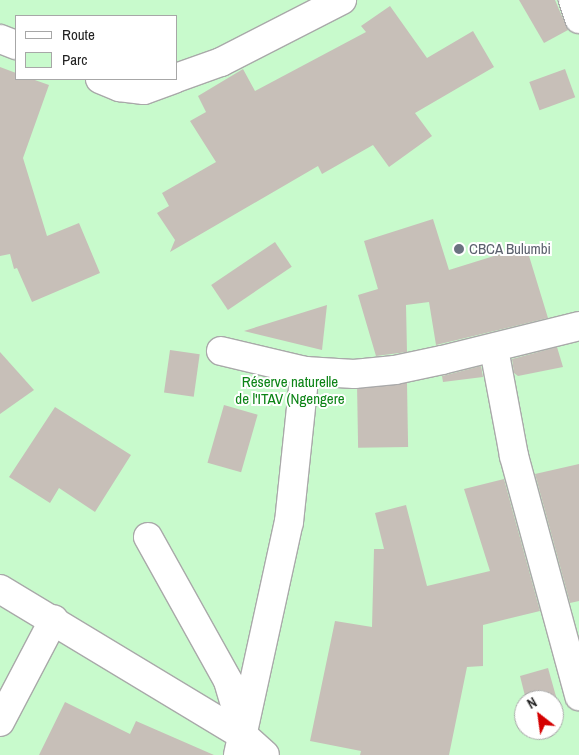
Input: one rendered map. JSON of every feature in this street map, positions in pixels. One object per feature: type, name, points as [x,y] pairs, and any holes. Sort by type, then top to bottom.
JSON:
[{"type":"street","points":[[178,77],[221,62],[342,0]]},
{"type":"street","points":[[573,0],[579,20]]},
{"type":"street","points":[[0,39],[15,45]]},
{"type":"street","points":[[110,83],[144,90],[170,80]]},
{"type":"street","points":[[221,351],[305,371],[354,374],[394,370],[494,349],[579,326]]},
{"type":"street","points":[[494,349],[514,456],[579,696]]},
{"type":"street","points":[[242,746],[289,522],[305,371]]},
{"type":"street","points":[[148,536],[228,681],[242,746]]},
{"type":"street","points":[[0,589],[54,619],[242,746],[265,755]]},
{"type":"street","points":[[0,722],[54,619]]},
{"type":"green space","name":"Réserve naturelle de l'ITAV (Ngengere","points":[[0,0],[579,0],[579,755],[0,755]]},
{"type":"building","points":[[519,0],[555,0],[568,30],[544,43]]},
{"type":"building","points":[[390,6],[427,58],[473,31],[494,67],[415,113],[432,136],[389,167],[373,145],[322,174],[318,166],[170,252],[175,240],[157,213],[169,206],[162,193],[216,162],[190,121],[206,112],[198,96],[243,69],[255,91],[366,32],[361,26]]},
{"type":"building","points":[[0,67],[15,73],[15,80],[35,80],[49,85],[23,158],[47,236],[79,223],[100,273],[32,302],[17,268],[14,269],[10,254],[0,256]]},
{"type":"building","points":[[565,69],[575,97],[540,110],[529,82]]},
{"type":"building","points":[[433,219],[449,270],[526,246],[548,318],[436,345],[429,302],[406,305],[407,352],[376,356],[358,295],[378,289],[364,241]]},
{"type":"building","points":[[275,242],[292,267],[228,310],[211,285]]},
{"type":"building","points":[[327,305],[322,350],[244,331]]},
{"type":"building","points":[[557,347],[563,367],[518,376],[514,373],[512,359]]},
{"type":"building","points":[[170,350],[200,354],[194,397],[164,393]]},
{"type":"building","points":[[0,352],[34,390],[0,414]]},
{"type":"building","points":[[481,366],[483,377],[443,382],[442,376]]},
{"type":"building","points":[[407,383],[408,447],[358,448],[357,384]]},
{"type":"building","points":[[224,405],[258,415],[241,472],[207,463]]},
{"type":"building","points":[[55,407],[131,455],[95,512],[59,488],[50,503],[9,477]]},
{"type":"building","points":[[579,464],[579,601],[570,603],[535,474]]},
{"type":"building","points":[[504,479],[540,611],[483,625],[483,666],[467,667],[449,755],[360,755],[361,751],[310,741],[335,621],[372,627],[374,549],[384,549],[375,513],[406,505],[427,586],[490,571],[464,489]]},
{"type":"building","points":[[548,668],[554,690],[524,690],[520,676]]},
{"type":"building","points":[[65,702],[130,734],[136,721],[214,755],[39,755]]},
{"type":"place","name":"CBCA Bulumbi","points":[[459,249]]}]
